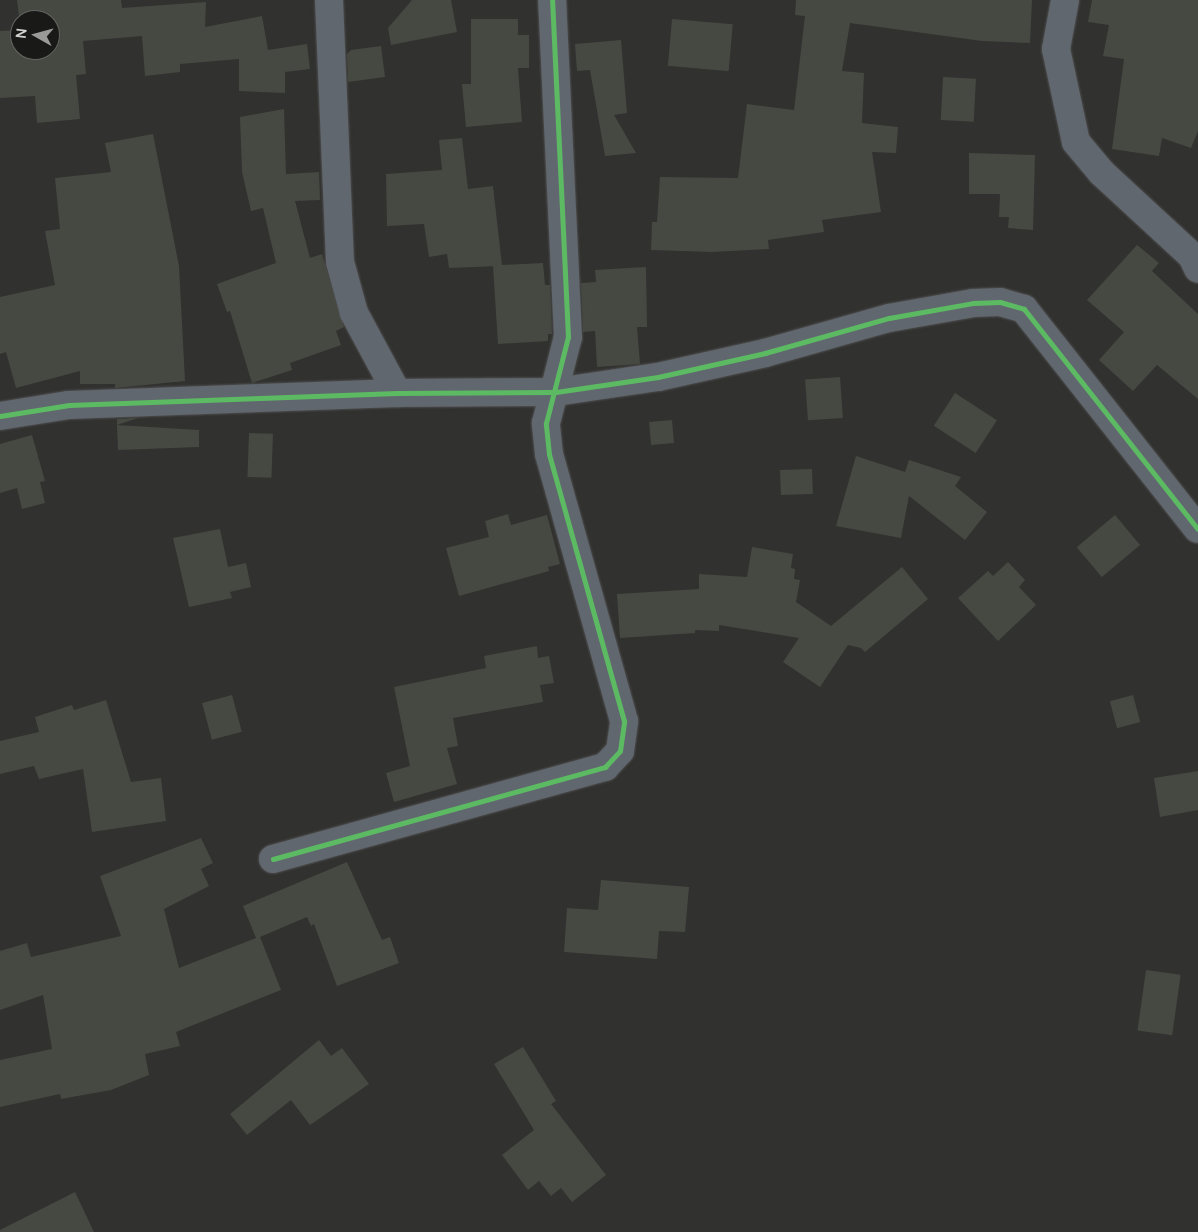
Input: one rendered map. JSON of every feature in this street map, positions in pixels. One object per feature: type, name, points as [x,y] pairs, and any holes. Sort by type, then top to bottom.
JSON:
[{"type":"street","points":[[329,0],[340,262],[354,313],[397,393]]},
{"type":"street","points":[[272,858],[605,768],[620,751],[624,721],[549,454],[546,423],[556,392],[568,337],[552,0]]},
{"type":"street","points":[[1065,0],[1056,49],[1076,142],[1102,173],[1192,256],[1198,269]]},
{"type":"street","points":[[0,416],[69,406],[397,393],[556,392],[658,377],[765,353],[890,318],[973,303],[1000,302],[1024,309],[1198,529]]},
{"type":"building","points":[[17,0],[121,0],[122,8],[206,2],[205,27],[262,16],[268,50],[307,44],[310,69],[285,72],[285,93],[239,91],[239,59],[180,64],[180,72],[145,76],[142,36],[83,41],[86,74],[76,75],[80,119],[37,123],[35,96],[0,98],[0,31],[10,30],[10,60],[60,60],[60,10],[18,10]]},
{"type":"building","points":[[412,0],[451,0],[457,32],[391,45],[388,28]]},
{"type":"building","points":[[796,0],[1032,0],[1030,43],[982,41],[850,23],[842,71],[864,73],[862,123],[898,127],[896,153],[872,152],[881,212],[822,220],[824,232],[768,240],[769,249],[711,252],[651,250],[652,222],[657,222],[660,177],[738,178],[747,104],[794,110],[805,16],[795,15]]},
{"type":"building","points":[[1092,0],[1198,0],[1198,131],[1191,148],[1162,138],[1159,156],[1112,149],[1124,59],[1103,56],[1109,25],[1088,22]]},
{"type":"building","points":[[471,19],[518,19],[518,35],[529,35],[529,68],[518,68],[522,122],[466,127],[462,84],[471,84]]},
{"type":"building","points":[[672,19],[733,24],[729,71],[668,66]]},
{"type":"building","points":[[621,40],[627,113],[614,115],[636,153],[605,156],[590,70],[577,71],[575,44]]},
{"type":"building","points":[[381,46],[385,77],[348,82],[347,54],[351,50]]},
{"type":"building","points":[[943,77],[976,79],[974,122],[941,120]]},
{"type":"building","points":[[284,109],[286,174],[319,172],[320,200],[295,201],[310,258],[322,254],[344,327],[336,331],[341,345],[290,363],[292,370],[252,383],[230,311],[227,312],[217,284],[276,263],[263,208],[251,211],[242,172],[240,117]]},
{"type":"building","points":[[153,134],[179,266],[185,381],[115,388],[115,384],[80,384],[80,371],[16,388],[6,352],[0,354],[0,297],[55,285],[45,231],[60,229],[55,178],[111,172],[105,143]]},
{"type":"building","points":[[462,138],[468,189],[493,186],[502,265],[543,263],[545,285],[550,285],[552,334],[548,334],[548,341],[498,344],[493,266],[449,268],[447,254],[429,257],[424,224],[387,226],[386,174],[442,170],[439,140]]},
{"type":"building","points":[[969,153],[1035,155],[1033,230],[1008,228],[1009,217],[999,217],[1000,194],[969,194]]},
{"type":"building","points":[[1137,245],[1159,263],[1152,271],[1198,314],[1198,399],[1157,365],[1133,391],[1099,360],[1124,332],[1087,300]]},
{"type":"building","points":[[646,267],[647,327],[637,327],[640,364],[597,367],[595,331],[583,332],[581,283],[596,282],[595,270]]},
{"type":"building","points":[[840,377],[843,418],[808,420],[805,379]]},
{"type":"building","points":[[955,393],[997,420],[976,453],[934,426]]},
{"type":"building","points":[[138,418],[117,425],[117,419]]},
{"type":"building","points":[[672,420],[674,443],[651,445],[649,422]]},
{"type":"building","points":[[117,425],[199,430],[199,447],[118,450]]},
{"type":"building","points":[[249,433],[273,434],[271,478],[247,477]]},
{"type":"building","points":[[32,435],[45,481],[40,482],[45,503],[22,509],[17,488],[0,493],[0,444]]},
{"type":"building","points":[[856,456],[905,472],[909,460],[961,477],[955,486],[987,512],[965,540],[909,496],[901,538],[836,526]]},
{"type":"building","points":[[812,469],[813,494],[781,495],[780,470]]},
{"type":"building","points":[[508,514],[511,525],[547,515],[560,564],[548,567],[549,571],[459,596],[446,548],[489,537],[485,521]]},
{"type":"building","points":[[1115,515],[1140,545],[1102,577],[1077,547]]},
{"type":"building","points":[[220,529],[228,567],[246,563],[251,587],[230,592],[232,598],[189,607],[173,538]]},
{"type":"building","points":[[752,547],[793,554],[791,568],[795,569],[794,579],[800,580],[796,602],[831,626],[902,567],[928,599],[865,652],[861,648],[848,645],[820,687],[783,662],[799,638],[719,625],[719,631],[695,630],[695,633],[620,638],[617,594],[699,589],[699,574],[747,577]]},
{"type":"building","points":[[1008,562],[1025,580],[1019,587],[1036,605],[998,641],[958,598],[988,571],[993,576]]},
{"type":"building","points":[[537,646],[538,658],[549,656],[554,683],[540,685],[543,702],[453,718],[458,746],[447,748],[457,784],[394,802],[386,773],[410,766],[394,687],[486,668],[484,656]]},
{"type":"building","points":[[232,695],[242,732],[212,740],[202,703]]},
{"type":"building","points":[[1133,695],[1140,722],[1117,728],[1110,701]]},
{"type":"building","points":[[106,700],[131,782],[161,778],[166,821],[92,832],[83,769],[39,779],[34,766],[0,774],[0,741],[39,732],[35,717],[72,705],[74,710]]},
{"type":"building","points":[[1198,771],[1198,810],[1160,817],[1154,778]]},
{"type":"building","points":[[201,838],[213,863],[201,869],[209,886],[164,909],[179,968],[256,938],[243,906],[347,862],[382,940],[390,937],[399,963],[337,986],[314,924],[311,926],[307,917],[260,937],[281,990],[176,1032],[180,1046],[145,1054],[149,1075],[111,1090],[61,1099],[60,1094],[0,1107],[0,1060],[52,1049],[43,995],[0,1010],[0,951],[27,943],[31,957],[121,936],[100,876]]},
{"type":"building","points":[[601,880],[689,887],[685,932],[659,931],[657,959],[564,952],[567,908],[598,910]]},
{"type":"building","points":[[1146,970],[1181,975],[1172,1035],[1138,1030]]},
{"type":"building","points":[[319,1040],[331,1056],[342,1048],[369,1084],[310,1125],[291,1100],[247,1135],[230,1114]]},
{"type":"building","points":[[523,1047],[556,1101],[551,1104],[606,1175],[572,1202],[561,1188],[551,1196],[539,1181],[528,1190],[502,1155],[534,1130],[494,1064]]},
{"type":"building","points":[[75,1192],[94,1232],[0,1232],[0,1230]]},
{"type":"cycle path","points":[[273,859],[605,767],[620,751],[624,721],[549,454],[546,423],[568,337],[552,0]]},
{"type":"cycle path","points":[[0,416],[69,405],[397,393],[556,392],[658,377],[765,353],[889,318],[973,303],[1000,302],[1024,309],[1198,529]]}]
